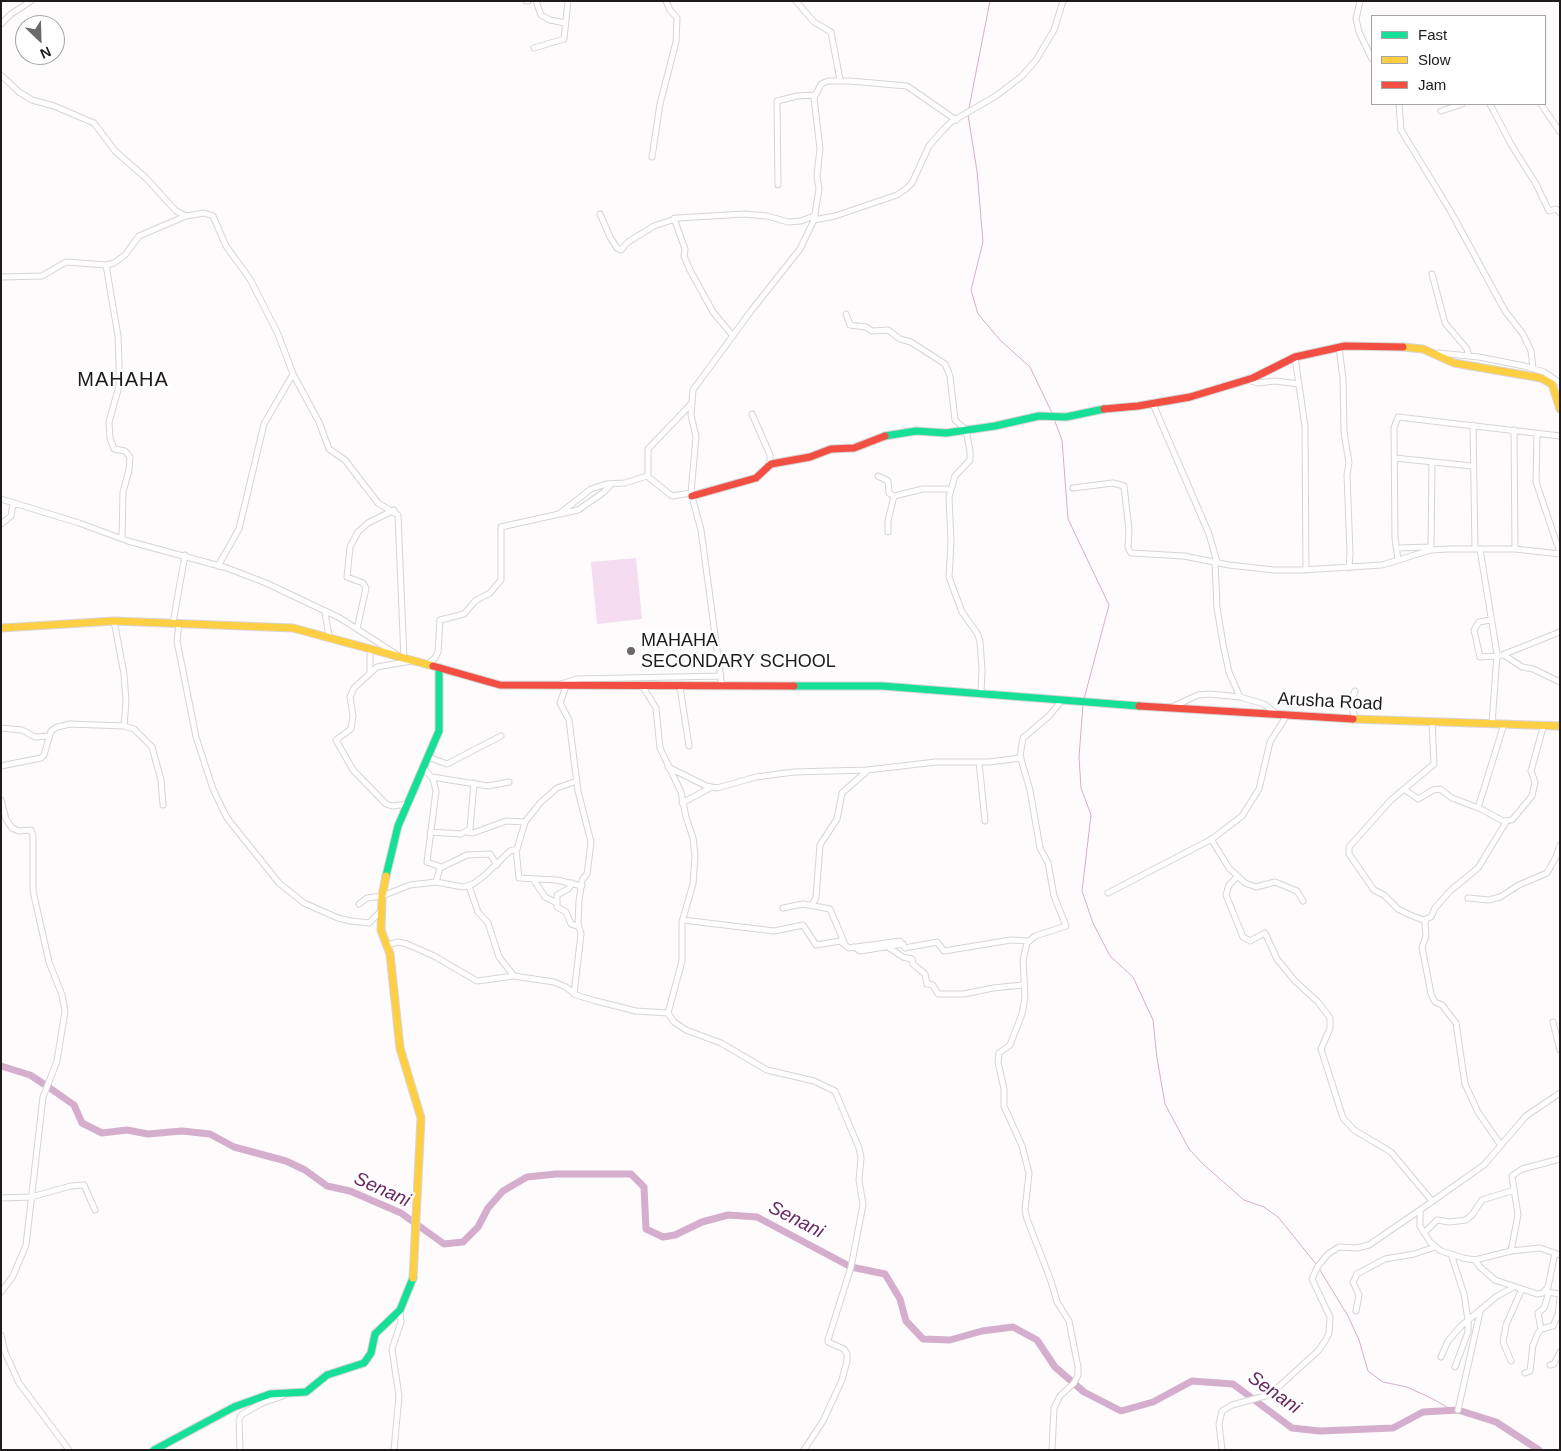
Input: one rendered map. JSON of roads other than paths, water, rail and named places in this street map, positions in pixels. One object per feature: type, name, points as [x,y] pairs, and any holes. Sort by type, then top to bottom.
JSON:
[{"type":"street","points":[[1,24],[11,14],[32,1]]},
{"type":"street","points":[[536,1],[541,15],[550,20],[565,23]]},
{"type":"street","points":[[534,48],[564,40],[568,1]]},
{"type":"street","points":[[652,157],[660,104],[676,42],[678,18],[670,10],[666,1]]},
{"type":"street","points":[[796,1],[814,22],[831,32],[840,80]]},
{"type":"street","points":[[600,214],[616,248],[621,250],[628,242],[654,226],[674,218],[744,214],[767,216],[788,222],[801,221],[835,216],[902,192],[912,183],[929,146],[943,130],[956,120],[982,106],[1022,76],[1036,60],[1054,30],[1063,1]]},
{"type":"street","points":[[1360,1],[1356,19],[1359,32],[1371,57]]},
{"type":"street","points":[[1,75],[19,92],[32,100],[54,106],[94,123],[114,151],[146,178],[176,211],[186,216]]},
{"type":"street","points":[[722,688],[700,530],[691,495],[696,434],[691,415],[693,390],[800,249],[814,218],[819,189],[817,176],[820,157],[815,95],[822,84],[828,81],[840,80],[907,86],[956,120]]},
{"type":"street","points":[[778,185],[777,101],[797,96],[815,95]]},
{"type":"street","points":[[1399,105],[1402,130],[1405,136],[1443,199],[1500,303],[1523,334],[1532,355],[1533,368]]},
{"type":"street","points":[[1440,111],[1459,105]]},
{"type":"street","points":[[1491,105],[1536,184],[1549,211],[1556,209],[1560,213]]},
{"type":"street","points":[[1543,105],[1560,132]]},
{"type":"street","points":[[1,277],[42,276],[66,262],[106,265],[120,260],[139,236],[186,216],[204,213],[216,220],[226,246],[246,271],[260,298],[294,374],[319,422],[329,449],[333,454],[345,460],[378,503],[394,510],[398,517],[406,659],[404,664],[382,665],[370,673],[351,692],[350,702],[353,716],[351,729],[336,739],[337,744],[357,775],[386,804],[392,806],[408,804]]},
{"type":"street","points":[[674,218],[686,249],[684,256],[690,270],[713,312],[733,336]]},
{"type":"street","points":[[106,265],[117,331],[119,362],[119,386],[109,419],[110,438],[114,449],[126,451],[130,457],[129,470],[123,492],[122,539]]},
{"type":"street","points":[[1432,274],[1445,323],[1467,349],[1469,356]]},
{"type":"street","points":[[846,314],[850,325],[866,327],[872,331],[888,330],[945,364],[950,376],[955,420],[966,430],[970,460],[956,473],[948,503],[951,542],[949,577],[962,612],[977,633],[980,641],[981,693]]},
{"type":"street","points":[[648,476],[672,496],[691,495],[756,478],[770,464],[810,457],[831,449],[854,448],[885,436],[916,431],[946,433],[1015,423],[1039,416],[1066,417],[1098,409],[1153,404],[1190,397],[1248,380],[1295,357],[1339,347],[1370,345],[1423,349],[1454,363],[1547,380],[1554,387],[1560,409]]},
{"type":"street","points":[[1339,347],[1343,378],[1344,432],[1349,463],[1347,475],[1350,553],[1348,568]]},
{"type":"street","points":[[1435,353],[1492,359],[1533,368],[1544,372],[1560,383]]},
{"type":"street","points":[[1295,357],[1304,428],[1306,570]]},
{"type":"street","points":[[218,566],[239,529],[264,424],[294,374]]},
{"type":"street","points":[[1248,380],[1258,383],[1275,381],[1299,384]]},
{"type":"street","points":[[648,476],[648,449],[692,403]]},
{"type":"street","points":[[1153,404],[1208,534],[1216,561],[1217,608],[1223,644],[1229,672],[1240,697]]},
{"type":"street","points":[[752,414],[770,455],[770,464]]},
{"type":"street","points":[[1398,560],[1394,423],[1398,417],[1560,436]]},
{"type":"street","points":[[1472,425],[1472,466],[1477,549],[1492,620],[1497,656],[1492,724]]},
{"type":"street","points":[[1514,430],[1515,549]]},
{"type":"street","points":[[1397,548],[1515,549],[1560,554],[1536,482],[1537,434]]},
{"type":"street","points":[[1395,458],[1472,466]]},
{"type":"street","points":[[1431,549],[1432,462]]},
{"type":"street","points":[[560,514],[586,492],[612,483],[625,483],[648,476]]},
{"type":"street","points":[[878,476],[888,481],[889,493],[894,496],[923,489],[951,489]]},
{"type":"street","points":[[426,665],[436,658],[438,652],[440,620],[464,614],[475,601],[490,593],[501,580],[500,528],[578,510],[604,492],[612,483]]},
{"type":"street","points":[[1072,488],[1113,483],[1124,486],[1129,530],[1128,548],[1131,553],[1150,552],[1274,570],[1306,570],[1382,565],[1431,549]]},
{"type":"street","points":[[888,532],[888,521],[894,496]]},
{"type":"street","points":[[1,499],[79,523],[122,539],[218,566],[266,583],[358,629],[406,659]]},
{"type":"street","points":[[1,524],[9,520],[13,503]]},
{"type":"street","points":[[358,629],[366,588],[363,583],[347,577],[350,547],[358,532],[368,523],[394,510]]},
{"type":"street","points":[[185,556],[176,623],[177,641],[196,737],[213,789],[227,818],[278,883],[304,902],[338,918],[370,923],[378,916],[382,906]]},
{"type":"street","points":[[325,613],[329,636]]},
{"type":"street","points":[[1492,620],[1479,622],[1474,630],[1480,656],[1504,655],[1560,632]]},
{"type":"street","points":[[114,621],[124,674],[126,701],[124,726]]},
{"type":"street","name":"Arusha Road","points":[[1,628],[114,621],[293,628],[329,636],[496,684],[722,688],[882,686],[1171,708],[1356,719],[1559,725]]},
{"type":"street","points":[[370,648],[370,673]]},
{"type":"street","points":[[1504,655],[1522,667],[1560,682]]},
{"type":"street","points":[[394,1450],[398,1396],[392,1349],[401,1322],[400,1310],[415,1273],[421,1136],[419,1108],[400,1048],[395,986],[387,945],[380,930],[382,896],[398,826],[436,742],[440,720],[439,668]]},
{"type":"street","points":[[574,994],[581,934],[579,928],[582,880],[588,874],[591,842],[577,781],[569,720],[560,703],[562,686],[567,681],[577,678],[721,676]]},
{"type":"street","points":[[643,687],[656,708],[660,748],[681,792],[682,803],[693,838],[695,856],[693,884],[683,920],[682,961],[668,1013],[674,1022],[686,1030],[721,1042],[767,1070],[814,1081],[835,1091],[859,1148],[861,1158],[859,1180],[863,1205],[861,1222],[851,1267],[828,1340],[828,1342],[844,1349],[848,1361],[842,1380],[823,1421],[804,1450]]},
{"type":"street","points":[[680,687],[689,746]]},
{"type":"street","points":[[1355,691],[1350,704],[1356,719]]},
{"type":"street","points":[[1171,708],[1204,694],[1240,697],[1264,704],[1277,714]]},
{"type":"street","points":[[783,908],[803,904],[830,909],[848,948],[896,941],[901,942],[906,948],[937,942],[944,951],[991,942],[1029,940],[1066,926],[1054,896],[1048,863],[1040,848],[1030,790],[1021,758],[1023,738],[1066,700]]},
{"type":"street","points":[[1108,893],[1211,839],[1242,816],[1254,799],[1266,751],[1287,715]]},
{"type":"street","points":[[1427,919],[1398,909],[1384,894],[1374,890],[1348,849],[1390,800],[1434,764],[1432,722]]},
{"type":"street","points":[[1,766],[41,758],[44,755],[49,736],[57,727],[70,724],[124,726],[134,729],[152,747],[161,780],[163,806]]},
{"type":"street","points":[[1478,808],[1504,724]]},
{"type":"street","points":[[1500,1144],[1478,1112],[1465,1084],[1456,1023],[1442,1005],[1435,1002],[1422,947],[1426,936],[1425,923],[1433,915],[1435,908],[1450,891],[1478,868],[1506,822],[1512,820],[1532,796],[1535,782],[1531,771],[1544,724]]},
{"type":"street","points":[[1,728],[22,730],[35,738],[49,736]]},
{"type":"street","points":[[428,757],[447,764],[501,736]]},
{"type":"street","points":[[682,803],[711,788],[726,787],[756,777],[777,774],[817,770],[867,770],[936,762],[979,762],[1021,758]]},
{"type":"street","points":[[979,762],[985,821]]},
{"type":"street","points":[[668,767],[711,788]]},
{"type":"street","points":[[424,768],[432,777],[436,791],[427,863],[441,867]]},
{"type":"street","points":[[812,905],[816,898],[820,846],[837,819],[842,793],[867,770]]},
{"type":"street","points":[[432,777],[491,786],[509,782]]},
{"type":"street","points":[[577,781],[557,788],[540,803],[525,822],[516,849],[518,878],[557,880],[582,886]]},
{"type":"street","points":[[466,832],[471,826],[474,783]]},
{"type":"street","points":[[1404,789],[1418,799],[1438,788],[1452,798],[1506,822]]},
{"type":"street","points":[[1,800],[6,818],[12,828],[32,832],[34,891],[49,962],[62,995],[65,1011],[57,1061],[43,1097],[26,1245],[18,1267],[1,1292]]},
{"type":"street","points":[[430,832],[473,833],[506,821],[525,822]]},
{"type":"street","points":[[1211,839],[1223,861],[1237,876],[1252,886],[1272,882],[1294,888],[1303,901]]},
{"type":"street","points":[[1468,898],[1489,900],[1500,897],[1519,885],[1547,873],[1560,845]]},
{"type":"street","points":[[359,904],[367,898],[382,896],[410,885],[436,882],[456,886],[469,886],[496,865],[510,851],[516,849]]},
{"type":"street","points":[[436,882],[438,870],[441,867],[467,855],[492,855],[496,865]]},
{"type":"street","points":[[1237,876],[1229,885],[1226,896],[1243,937],[1250,941],[1265,933],[1277,959],[1299,986],[1318,1002],[1330,1018],[1330,1028],[1321,1049],[1343,1118],[1354,1130],[1390,1152],[1432,1201]]},
{"type":"street","points":[[534,879],[545,897],[557,903]]},
{"type":"street","points":[[572,883],[568,889],[557,895],[557,909],[566,912],[571,924],[579,928]]},
{"type":"street","points":[[469,886],[478,912],[488,923],[499,957],[514,976]]},
{"type":"street","points":[[683,920],[774,931],[803,925],[816,945],[844,942]]},
{"type":"street","points":[[1029,940],[1024,950],[1023,1008],[1016,1033],[1008,1048],[999,1053],[998,1062],[1004,1090],[1004,1106],[1022,1146],[1029,1174],[1025,1210],[1027,1219],[1057,1302],[1069,1322],[1078,1371],[1074,1383],[1060,1396],[1054,1408],[1052,1450]]},
{"type":"street","points":[[387,945],[398,942],[408,944],[434,956],[477,981],[514,976],[554,982],[566,987],[574,994],[619,1008],[668,1013]]},
{"type":"street","points":[[854,947],[860,951],[903,944]]},
{"type":"street","points":[[888,947],[903,957],[912,959],[914,964],[925,974],[927,984],[933,984],[938,994],[964,994],[993,988],[1023,985]]},
{"type":"street","points":[[1553,1022],[1560,1050]]},
{"type":"street","points":[[1222,1450],[1219,1424],[1222,1411],[1232,1405],[1264,1396],[1274,1391],[1318,1351],[1325,1341],[1329,1333],[1330,1317],[1312,1279],[1322,1260],[1334,1249],[1369,1245],[1420,1210],[1484,1164],[1526,1116],[1560,1093]]},
{"type":"street","points":[[1511,1251],[1518,1214],[1512,1180],[1516,1172],[1560,1159]]},
{"type":"street","points":[[1,1198],[31,1197],[71,1186],[84,1185],[95,1210]]},
{"type":"street","points":[[1424,1233],[1437,1220],[1449,1222],[1466,1220],[1472,1215],[1482,1200],[1514,1190]]},
{"type":"street","points":[[1420,1210],[1420,1223],[1424,1233],[1435,1247],[1451,1254],[1476,1260],[1511,1251],[1540,1248],[1558,1252],[1544,1308],[1538,1313],[1541,1329],[1535,1339],[1530,1371],[1524,1373]]},
{"type":"street","points":[[1356,1311],[1359,1295],[1353,1282],[1356,1274],[1380,1260],[1414,1254],[1435,1247]]},
{"type":"street","points":[[1451,1254],[1464,1294],[1468,1320],[1468,1332],[1455,1367]]},
{"type":"street","points":[[1476,1260],[1480,1268],[1495,1280],[1512,1288],[1537,1294],[1547,1292],[1560,1294]]},
{"type":"street","points":[[1,1282],[8,1282]]},
{"type":"street","points":[[1441,1357],[1448,1341],[1468,1320],[1498,1296],[1512,1288]]},
{"type":"street","points":[[1511,1361],[1503,1342],[1506,1325],[1521,1291]]},
{"type":"street","points":[[1541,1329],[1553,1326],[1558,1315],[1560,1298]]},
{"type":"street","points":[[240,1450],[239,1420],[241,1414],[270,1399],[306,1392],[327,1375],[364,1363],[371,1353],[377,1330],[400,1310]]},
{"type":"street","points":[[1458,1410],[1480,1312]]},
{"type":"street","points":[[1,1336],[5,1352],[19,1383],[69,1450]]},
{"type":"street","points":[[1550,1365],[1554,1364],[1560,1352]]},
{"type":"street","points":[[154,1450],[234,1407],[270,1394],[292,1394]]},
{"type":"waterway","points":[[969,108],[990,1]]},
{"type":"waterway","points":[[968,115],[977,171],[983,242],[971,290],[978,314],[1000,340],[1030,367],[1052,413]]},
{"type":"waterway","points":[[1054,419],[1062,440],[1068,519],[1109,605],[1084,699]]},
{"type":"waterway","points":[[1083,705],[1079,757],[1081,788],[1091,815],[1082,891],[1093,923],[1110,956],[1133,977],[1153,1020],[1165,1104],[1189,1149],[1203,1164],[1244,1200],[1264,1207],[1278,1217],[1316,1264]]},
{"type":"waterway","name":"Senani","points":[[1,1066],[30,1075],[47,1086],[74,1105],[82,1123],[102,1133],[127,1130],[148,1134],[182,1131],[210,1134],[234,1147],[286,1161],[305,1170],[327,1186],[350,1191],[401,1213],[444,1244],[463,1242],[478,1227],[488,1208],[503,1191],[527,1177],[556,1174],[631,1174],[644,1187],[646,1229],[663,1237],[675,1235],[702,1222],[728,1215],[757,1217],[851,1267],[885,1274],[900,1299],[906,1321],[923,1339],[950,1340],[982,1331],[1013,1327],[1037,1340],[1055,1367],[1084,1392],[1121,1411],[1153,1402],[1192,1381],[1233,1384],[1292,1428],[1320,1431],[1393,1428],[1423,1412],[1458,1410],[1496,1422],[1539,1450]]},
{"type":"waterway","points":[[1320,1270],[1348,1316],[1359,1340],[1368,1371],[1383,1382],[1407,1387],[1452,1410]]},
{"type":"place","name":"MAHAHA SECONDARY SCHOOL","points":[[631,651]]},
{"type":"district","name":"MAHAHA","points":[[123,380]]}]
